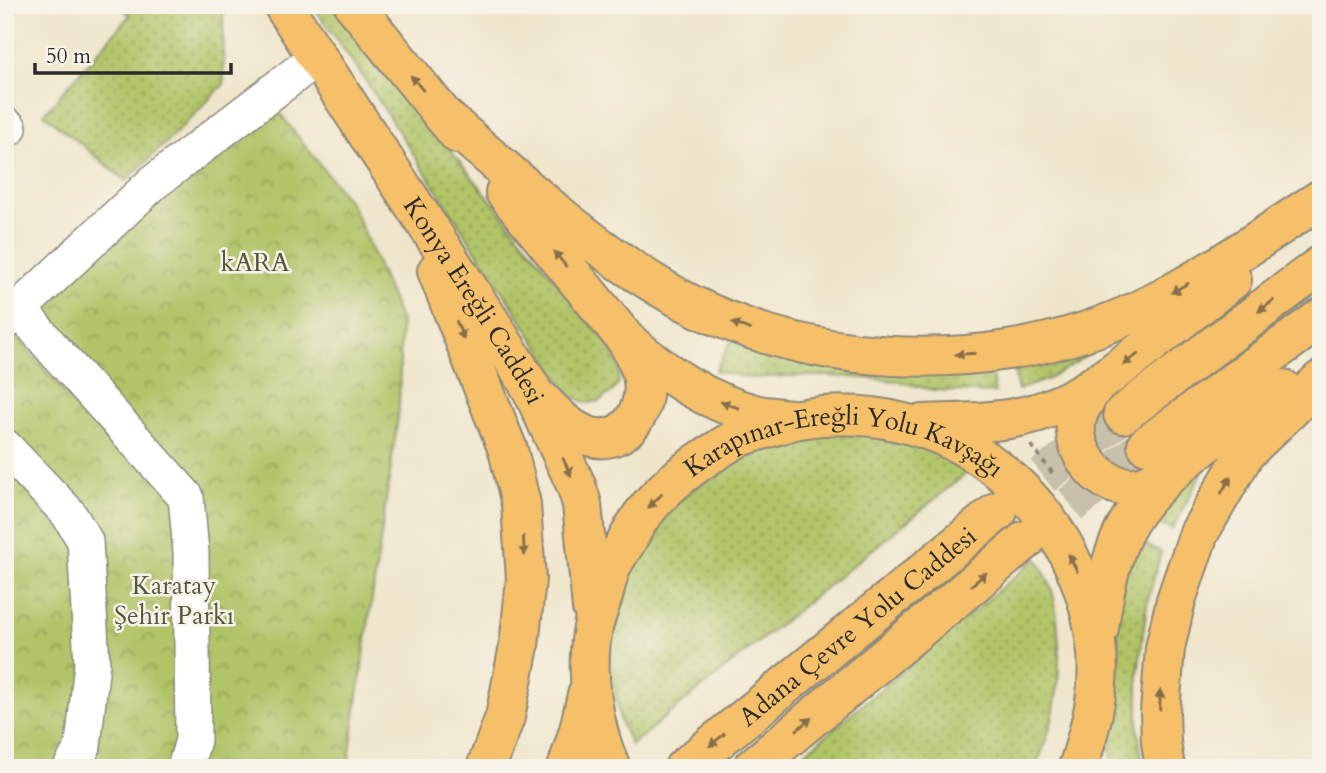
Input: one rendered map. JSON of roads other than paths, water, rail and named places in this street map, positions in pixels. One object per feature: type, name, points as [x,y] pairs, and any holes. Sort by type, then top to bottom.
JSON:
[{"type":"highway","name":"Konya Ereğli Caddesi","points":[[283,5],[491,323],[530,388],[576,485],[582,504],[594,624]]},
{"type":"highway","points":[[354,5],[627,341],[696,391],[761,415],[796,419]]},
{"type":"highway","points":[[443,116],[606,252],[659,287],[701,309],[776,338],[895,357],[970,354],[1006,349],[1094,328],[1161,299],[1321,199]]},
{"type":"highway","points":[[408,198],[508,450],[521,504],[526,579],[519,646],[505,717],[486,768]]},
{"type":"highway","points":[[910,424],[1019,417],[1070,400],[1142,351],[1321,212]]},
{"type":"highway","points":[[1123,414],[1321,265]]},
{"type":"highway","points":[[1095,385],[1077,419],[1076,438],[1084,457],[1100,476],[1116,486],[1134,487],[1148,484],[1159,460],[1321,318]]},
{"type":"highway","points":[[530,388],[569,426],[590,437],[610,438],[625,430],[638,416],[645,396],[642,372],[627,341]]},
{"type":"highway","points":[[1159,460],[1190,456],[1321,362]]},
{"type":"highway","points":[[1164,768],[1160,712],[1165,648],[1176,600],[1199,533],[1245,453],[1321,380]]},
{"type":"highway","name":"Karapınar-Ereğli Yolu Kavşağı","points":[[611,768],[593,707],[590,680],[594,624],[612,566],[643,513],[686,470],[738,438],[796,419],[853,415],[910,424],[946,437],[980,455],[1011,478],[1038,506],[1060,537],[1078,571],[1090,608],[1096,645],[1097,685],[1092,725],[1078,768]]},
{"type":"highway","points":[[1096,645],[1103,596],[1112,560],[1124,530],[1143,500],[1159,460]]},
{"type":"highway","name":"Adana Çevre Yolu Caddesi","points":[[684,768],[998,511]]},
{"type":"highway","name":"Adana Çevre Yolu Caddesi","points":[[752,768],[1026,540]]},
{"type":"highway","points":[[567,768],[590,680]]},
{"type":"lane","points":[[185,768],[193,740],[191,552],[186,497],[54,350],[12,316],[153,183],[318,57]]},
{"type":"lane","points":[[5,447],[68,513],[85,541],[92,663],[83,746],[71,768]]},
{"type":"tunnel","points":[[998,511],[1123,414]]},
{"type":"tunnel","points":[[1026,540],[1147,445]]},
{"type":"park label","name":"kARA","points":[[255,262]]},
{"type":"park label","name":"Karatay Şehir Parkı","points":[[174,600]]}]
